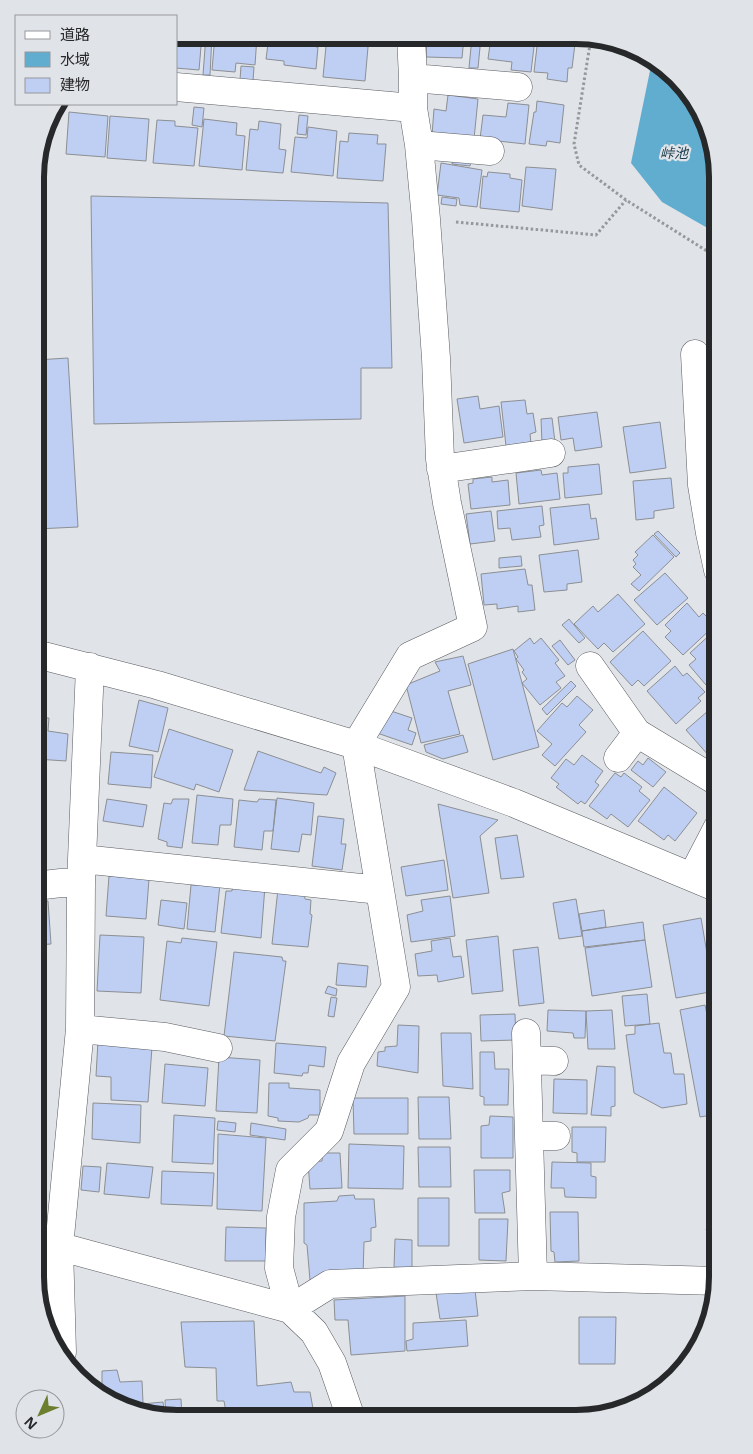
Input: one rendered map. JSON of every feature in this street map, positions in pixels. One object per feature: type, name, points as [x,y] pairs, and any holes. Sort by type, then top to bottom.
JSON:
[{"type":"street","points":[[290,1309],[278,1268],[281,1217],[290,1170],[329,1131],[351,1064],[396,987],[356,746],[410,656],[473,627],[441,469],[436,358],[426,219],[419,145],[413,108],[411,44]]},
{"type":"street","points":[[413,78],[518,87]]},
{"type":"street","points":[[178,87],[413,108]]},
{"type":"street","points":[[419,145],[490,151]]},
{"type":"street","points":[[703,363],[702,484],[709,513]]},
{"type":"street","points":[[441,469],[551,453]]},
{"type":"street","points":[[44,656],[157,685],[356,746],[514,803],[709,884]]},
{"type":"street","points":[[590,666],[637,733],[709,777]]},
{"type":"street","points":[[61,1342],[47,1243],[80,1029],[82,871],[90,667]]},
{"type":"street","points":[[618,758],[637,733]]},
{"type":"street","points":[[692,877],[709,844]]},
{"type":"street","points":[[44,885],[61,883],[82,871],[380,890]]},
{"type":"street","points":[[80,1029],[165,1037],[218,1048]]},
{"type":"street","points":[[526,1033],[533,1276]]},
{"type":"street","points":[[527,1060],[554,1061]]},
{"type":"street","points":[[529,1136],[556,1136]]},
{"type":"street","points":[[47,1243],[290,1309],[314,1332],[332,1363],[348,1410]]},
{"type":"street","points":[[290,1309],[330,1284],[533,1276],[709,1281]]},
{"type":"path","points":[[590,45],[574,144],[579,165],[626,200],[709,252]]},
{"type":"path","points":[[426,219],[596,236],[626,200]]},
{"type":"water","name":"峠池","points":[[651,67],[676,89],[687,103],[696,118],[705,142],[709,177],[709,229],[662,202],[631,163]]},
{"type":"building","points":[[178,44],[201,44],[199,70],[178,68]]},
{"type":"building","points":[[205,44],[212,44],[210,75],[203,75]]},
{"type":"building","points":[[214,44],[256,44],[255,65],[236,63],[235,72],[212,70]]},
{"type":"building","points":[[268,44],[316,44],[316,47],[318,47],[316,69],[284,65],[284,61],[266,59]]},
{"type":"building","points":[[326,44],[368,44],[365,81],[323,77]]},
{"type":"building","points":[[427,44],[463,44],[462,58],[426,57]]},
{"type":"building","points":[[471,44],[480,44],[478,68],[469,68]]},
{"type":"building","points":[[490,44],[534,44],[531,72],[511,70],[512,62],[488,59]]},
{"type":"building","points":[[537,44],[575,44],[572,68],[568,68],[567,82],[547,79],[548,73],[534,72]]},
{"type":"building","points":[[241,66],[254,67],[253,81],[240,80]]},
{"type":"building","points":[[448,95],[478,99],[474,139],[432,135],[434,109],[446,111]]},
{"type":"building","points":[[537,101],[564,105],[560,143],[547,141],[546,146],[529,144]]},
{"type":"building","points":[[508,103],[529,105],[525,144],[480,139],[483,115],[506,117]]},
{"type":"building","points":[[194,107],[204,108],[202,127],[192,125]]},
{"type":"building","points":[[69,112],[108,116],[105,157],[66,154]]},
{"type":"building","points":[[299,115],[308,116],[306,135],[297,134]]},
{"type":"building","points":[[110,116],[149,119],[146,161],[107,158]]},
{"type":"building","points":[[204,119],[237,123],[236,135],[245,136],[242,170],[199,166]]},
{"type":"building","points":[[157,120],[175,121],[175,126],[198,128],[194,166],[153,163]]},
{"type":"building","points":[[259,121],[281,124],[279,149],[286,150],[283,173],[246,170],[250,129],[258,130]]},
{"type":"building","points":[[308,127],[337,131],[333,176],[291,172],[295,137],[307,138]]},
{"type":"building","points":[[349,133],[378,135],[377,144],[386,144],[383,181],[337,178],[340,141],[348,142]]},
{"type":"building","points":[[453,158],[471,161],[470,166],[452,164]]},
{"type":"building","points":[[441,163],[482,170],[477,207],[460,205],[459,198],[437,195]]},
{"type":"building","points":[[526,167],[556,169],[552,210],[522,206]]},
{"type":"building","points":[[488,172],[510,174],[510,178],[522,180],[519,212],[480,208],[483,176],[487,177]]},
{"type":"building","points":[[91,196],[388,203],[392,368],[361,368],[361,419],[94,424]]},
{"type":"building","points":[[442,197],[457,199],[456,206],[441,204]]},
{"type":"building","points":[[68,358],[78,527],[44,529],[44,360]]},
{"type":"building","points":[[478,396],[480,409],[499,406],[503,437],[464,443],[457,399]]},
{"type":"building","points":[[525,400],[527,414],[533,413],[536,432],[530,434],[531,443],[506,446],[501,402]]},
{"type":"building","points":[[597,412],[602,447],[575,451],[573,438],[561,440],[558,417]]},
{"type":"building","points":[[552,418],[555,442],[542,443],[541,419]]},
{"type":"building","points":[[660,422],[666,468],[630,473],[623,427]]},
{"type":"building","points":[[599,464],[602,494],[565,498],[563,473],[568,473],[568,467]]},
{"type":"building","points":[[541,470],[542,475],[557,473],[560,499],[519,504],[516,473]]},
{"type":"building","points":[[492,477],[492,482],[508,480],[510,505],[471,509],[468,484],[473,483],[473,479]]},
{"type":"building","points":[[671,478],[674,508],[654,511],[654,518],[636,520],[633,481]]},
{"type":"building","points":[[589,504],[591,519],[596,518],[599,539],[554,545],[550,508]]},
{"type":"building","points":[[542,506],[544,525],[539,526],[541,537],[512,540],[510,528],[498,529],[497,511]]},
{"type":"building","points":[[491,511],[495,541],[470,544],[466,514]]},
{"type":"building","points":[[658,531],[680,553],[676,557],[654,534]]},
{"type":"building","points":[[653,535],[674,557],[639,591],[631,584],[641,575],[633,567],[636,564],[633,560],[638,555],[635,552]]},
{"type":"building","points":[[578,550],[582,582],[567,584],[567,590],[544,592],[539,555]]},
{"type":"building","points":[[521,556],[522,566],[499,568],[499,558]]},
{"type":"building","points":[[525,569],[528,585],[532,585],[535,610],[518,612],[518,606],[497,609],[497,604],[484,605],[481,574]]},
{"type":"building","points":[[665,573],[688,598],[657,625],[634,600]]},
{"type":"building","points":[[618,594],[645,624],[613,652],[604,643],[598,649],[574,624],[593,606],[598,612]]},
{"type":"building","points":[[687,603],[699,617],[703,613],[709,619],[709,631],[683,655],[665,637],[671,631],[665,625]]},
{"type":"building","points":[[569,619],[585,638],[579,643],[562,625]]},
{"type":"building","points":[[643,631],[671,661],[644,686],[638,680],[632,686],[610,662]]},
{"type":"building","points":[[709,636],[709,682],[706,685],[689,665],[696,659],[690,653]]},
{"type":"building","points":[[530,638],[534,644],[541,638],[559,660],[555,663],[565,676],[556,682],[561,688],[540,705],[522,683],[527,679],[522,672],[524,670],[516,659],[518,657],[514,651]]},
{"type":"building","points":[[560,640],[575,660],[568,665],[552,646]]},
{"type":"building","points":[[513,649],[539,747],[493,760],[468,664]]},
{"type":"building","points":[[463,656],[471,685],[448,691],[460,734],[421,743],[406,685],[440,671],[435,662]]},
{"type":"building","points":[[675,666],[683,676],[687,673],[705,692],[698,698],[701,701],[676,724],[647,691]]},
{"type":"building","points":[[571,681],[576,686],[547,715],[542,709]]},
{"type":"building","points":[[577,696],[593,710],[579,725],[586,732],[555,766],[542,755],[552,744],[537,731],[562,703],[567,707]]},
{"type":"building","points":[[139,700],[168,708],[158,752],[129,746]]},
{"type":"building","points":[[385,709],[412,718],[408,730],[416,733],[412,745],[377,733]]},
{"type":"building","points":[[709,710],[709,756],[686,730]]},
{"type":"building","points":[[44,718],[49,718],[48,731],[68,734],[66,761],[44,760]]},
{"type":"building","points":[[169,729],[233,750],[219,792],[196,784],[194,790],[154,777]]},
{"type":"building","points":[[463,735],[468,752],[443,759],[426,752],[424,745]]},
{"type":"building","points":[[258,751],[321,773],[324,767],[336,773],[327,795],[244,790]]},
{"type":"building","points":[[111,752],[153,755],[151,788],[108,784]]},
{"type":"building","points":[[582,755],[603,771],[595,782],[599,785],[585,804],[581,801],[578,804],[556,787],[559,784],[551,778],[566,759],[574,765]]},
{"type":"building","points":[[648,758],[666,772],[653,787],[631,770],[638,761],[643,765]]},
{"type":"building","points":[[615,773],[621,777],[624,773],[642,787],[639,791],[650,800],[628,827],[611,814],[607,819],[589,806]]},
{"type":"building","points":[[664,787],[697,813],[675,841],[668,835],[664,840],[638,821]]},
{"type":"building","points":[[197,795],[233,799],[231,825],[220,825],[218,845],[192,843]]},
{"type":"building","points":[[277,798],[314,803],[311,835],[302,834],[299,852],[271,849]]},
{"type":"building","points":[[107,799],[147,805],[143,827],[103,821]]},
{"type":"building","points":[[173,799],[189,799],[182,848],[167,846],[167,842],[158,839],[164,803],[171,804]]},
{"type":"building","points":[[259,799],[276,800],[273,831],[264,831],[262,850],[234,847],[239,800],[257,802]]},
{"type":"building","points":[[438,804],[498,820],[480,836],[489,893],[453,898]]},
{"type":"building","points":[[318,816],[344,819],[341,844],[346,844],[342,870],[312,866]]},
{"type":"building","points":[[517,835],[524,877],[501,879],[495,838]]},
{"type":"building","points":[[444,860],[448,890],[406,896],[401,867]]},
{"type":"building","points":[[109,876],[149,879],[146,919],[106,916]]},
{"type":"building","points":[[197,881],[220,884],[215,932],[187,929],[191,885],[196,885]]},
{"type":"building","points":[[233,882],[265,886],[261,938],[221,933],[226,891],[232,891]]},
{"type":"building","points":[[278,889],[304,892],[305,899],[311,900],[310,914],[312,915],[308,947],[272,944]]},
{"type":"building","points":[[450,896],[455,936],[411,942],[407,915],[423,911],[421,900]]},
{"type":"building","points":[[576,899],[582,936],[559,939],[553,903]]},
{"type":"building","points":[[161,900],[187,903],[184,929],[158,925]]},
{"type":"building","points":[[44,901],[48,901],[51,944],[44,944]]},
{"type":"building","points":[[604,910],[606,927],[582,931],[579,914]]},
{"type":"building","points":[[701,918],[709,965],[709,992],[676,998],[663,925]]},
{"type":"building","points":[[643,922],[645,940],[584,947],[582,931]]},
{"type":"building","points":[[100,935],[144,937],[141,993],[97,991]]},
{"type":"building","points":[[498,936],[503,991],[472,994],[466,940]]},
{"type":"building","points":[[182,938],[217,942],[209,1006],[160,1000],[167,941],[181,943]]},
{"type":"building","points":[[450,938],[453,957],[461,956],[464,977],[438,982],[437,975],[418,976],[415,954],[432,951],[431,941]]},
{"type":"building","points":[[645,940],[652,987],[592,996],[585,948]]},
{"type":"building","points":[[538,947],[544,1003],[519,1006],[513,950]]},
{"type":"building","points":[[234,952],[282,957],[283,961],[286,961],[275,1041],[224,1036]]},
{"type":"building","points":[[338,963],[368,966],[366,987],[336,985]]},
{"type":"building","points":[[328,986],[337,989],[336,996],[325,993]]},
{"type":"building","points":[[647,994],[650,1024],[625,1026],[622,996]]},
{"type":"building","points":[[331,997],[337,998],[334,1017],[328,1016]]},
{"type":"building","points":[[705,1005],[709,1024],[709,1116],[700,1117],[680,1010]]},
{"type":"building","points":[[548,1010],[586,1011],[585,1038],[574,1038],[573,1033],[547,1031]]},
{"type":"building","points":[[612,1010],[615,1049],[588,1049],[586,1011]]},
{"type":"building","points":[[515,1014],[516,1040],[481,1041],[480,1015]]},
{"type":"building","points":[[659,1023],[664,1053],[671,1053],[674,1074],[684,1074],[687,1104],[662,1108],[634,1093],[626,1035],[635,1034],[635,1026]]},
{"type":"building","points":[[398,1025],[419,1026],[418,1073],[377,1066],[378,1052],[385,1051],[385,1047],[397,1046]]},
{"type":"building","points":[[441,1033],[471,1033],[473,1089],[443,1086]]},
{"type":"building","points":[[98,1041],[152,1047],[148,1102],[111,1100],[111,1077],[96,1076]]},
{"type":"building","points":[[276,1043],[326,1047],[324,1067],[309,1065],[308,1073],[303,1073],[302,1076],[274,1073]]},
{"type":"building","points":[[480,1052],[494,1052],[495,1069],[509,1069],[508,1105],[484,1105],[484,1097],[480,1096]]},
{"type":"building","points":[[219,1057],[260,1060],[257,1113],[216,1111]]},
{"type":"building","points":[[165,1064],[208,1068],[205,1106],[162,1103]]},
{"type":"building","points":[[597,1066],[615,1067],[615,1106],[611,1107],[611,1116],[591,1115]]},
{"type":"building","points":[[554,1079],[587,1080],[587,1114],[553,1113]]},
{"type":"building","points":[[269,1083],[289,1083],[289,1088],[320,1090],[320,1115],[309,1115],[308,1118],[299,1122],[278,1121],[278,1118],[268,1116]]},
{"type":"building","points":[[418,1097],[449,1097],[451,1139],[419,1139]]},
{"type":"building","points":[[353,1098],[408,1098],[408,1134],[354,1134]]},
{"type":"building","points":[[93,1103],[141,1105],[140,1143],[92,1139]]},
{"type":"building","points":[[174,1115],[215,1118],[213,1164],[172,1162]]},
{"type":"building","points":[[490,1116],[513,1117],[513,1158],[481,1158],[481,1126],[489,1125]]},
{"type":"building","points":[[218,1121],[236,1123],[235,1132],[217,1130]]},
{"type":"building","points":[[251,1123],[286,1129],[285,1140],[250,1135]]},
{"type":"building","points":[[572,1127],[606,1127],[605,1162],[577,1162],[577,1153],[572,1152]]},
{"type":"building","points":[[218,1134],[266,1138],[262,1211],[217,1209]]},
{"type":"building","points":[[349,1144],[404,1146],[403,1189],[348,1188]]},
{"type":"building","points":[[418,1147],[450,1147],[451,1187],[419,1187]]},
{"type":"building","points":[[323,1153],[340,1153],[342,1188],[310,1189],[308,1162],[322,1161]]},
{"type":"building","points":[[552,1162],[591,1163],[591,1176],[596,1177],[596,1198],[565,1197],[564,1188],[551,1188]]},
{"type":"building","points":[[107,1163],[153,1167],[149,1198],[104,1194]]},
{"type":"building","points":[[83,1166],[101,1167],[99,1192],[81,1190]]},
{"type":"building","points":[[474,1170],[510,1170],[510,1191],[502,1193],[505,1213],[475,1213]]},
{"type":"building","points":[[162,1171],[214,1173],[212,1206],[161,1204]]},
{"type":"building","points":[[354,1195],[355,1199],[374,1199],[376,1227],[371,1228],[371,1241],[364,1242],[363,1276],[310,1280],[307,1245],[304,1243],[304,1203],[337,1201],[339,1196]]},
{"type":"building","points":[[418,1198],[449,1198],[449,1246],[418,1246]]},
{"type":"building","points":[[550,1212],[578,1212],[579,1261],[555,1262],[554,1252],[551,1251]]},
{"type":"building","points":[[479,1219],[508,1219],[506,1261],[479,1260]]},
{"type":"building","points":[[226,1227],[266,1228],[266,1261],[225,1261]]},
{"type":"building","points":[[395,1239],[412,1240],[412,1268],[394,1267]]},
{"type":"building","points":[[475,1290],[478,1316],[440,1319],[436,1293]]},
{"type":"building","points":[[405,1296],[405,1351],[351,1355],[348,1320],[335,1320],[334,1300]]},
{"type":"building","points":[[579,1317],[616,1317],[615,1364],[579,1364]]},
{"type":"building","points":[[466,1320],[468,1346],[407,1351],[406,1341],[413,1339],[413,1323]]},
{"type":"building","points":[[254,1321],[257,1386],[291,1382],[294,1392],[310,1392],[313,1410],[226,1410],[224,1401],[217,1401],[216,1368],[185,1367],[181,1322]]},
{"type":"building","points":[[117,1370],[120,1382],[142,1381],[143,1402],[139,1405],[126,1400],[98,1384],[102,1384],[102,1371]]},
{"type":"building","points":[[181,1399],[182,1410],[166,1409],[165,1400]]},
{"type":"building","points":[[163,1402],[164,1409],[142,1406],[142,1404]]}]
